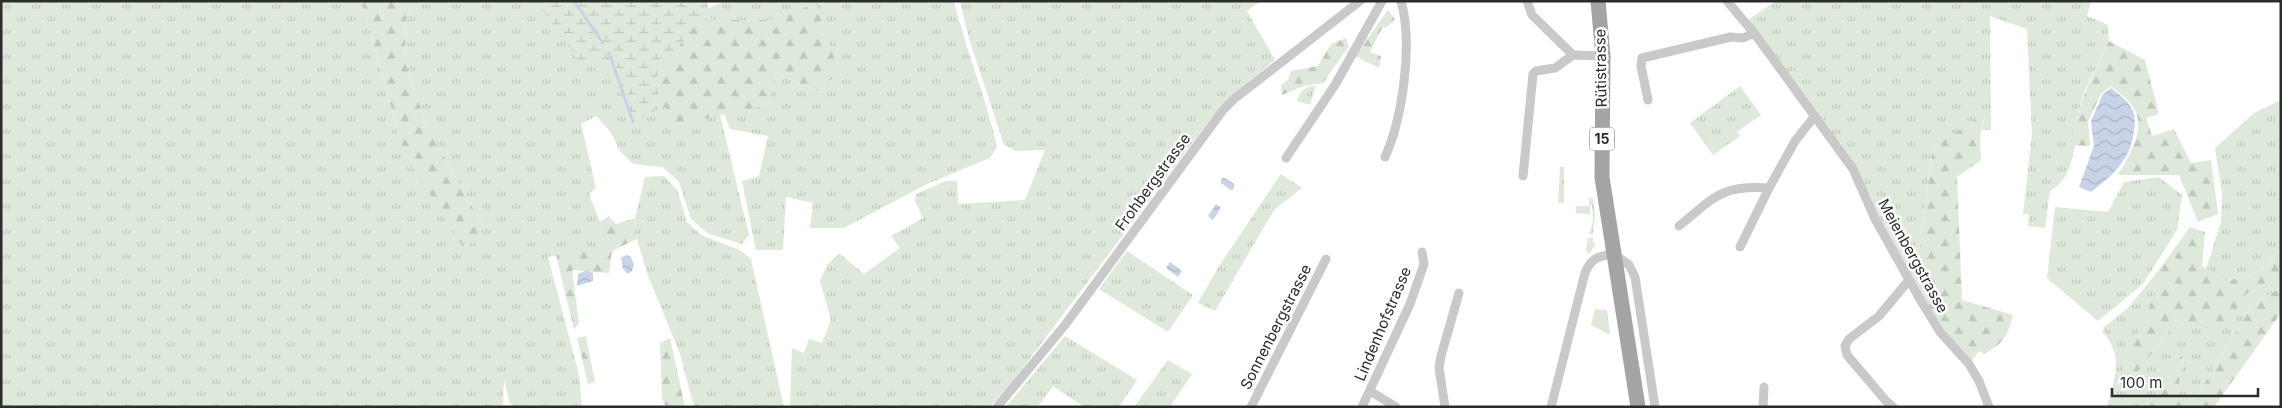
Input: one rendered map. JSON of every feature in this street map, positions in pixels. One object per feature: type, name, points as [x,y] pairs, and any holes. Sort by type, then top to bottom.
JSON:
[{"type":"main road","name":"Rütistrasse","points":[[1598,1],[1603,56],[1601,170],[1638,407]]},
{"type":"street","name":"Frohbergstrasse","points":[[997,407],[1060,332],[1223,110],[1234,99],[1360,1]]},
{"type":"street","points":[[1286,158],[1335,85],[1382,1]]},
{"type":"street","points":[[1385,157],[1394,135],[1400,105],[1406,36],[1406,23],[1401,1]]},
{"type":"street","points":[[1527,1],[1532,15],[1574,55]]},
{"type":"street","name":"Meienbergstrasse","points":[[1727,1],[1754,34],[1853,168],[1874,219],[1940,332],[1969,364],[1979,380],[1988,407]]},
{"type":"street","points":[[1648,100],[1641,66],[1642,58],[1731,38],[1744,38],[1754,34]]},
{"type":"street","points":[[1523,176],[1533,74],[1536,71],[1555,68],[1574,55],[1603,56]]},
{"type":"street","points":[[1740,247],[1769,188],[1795,142],[1814,117]]},
{"type":"street","points":[[1679,226],[1722,193],[1739,187],[1769,188]]},
{"type":"street","name":"Lindenhofstrasse","points":[[1362,407],[1410,304],[1424,264],[1422,252]]},
{"type":"street","points":[[1551,407],[1584,273],[1589,264],[1599,256],[1614,254],[1630,265],[1635,277],[1655,407]]},
{"type":"street","name":"Sonnenbergstrasse","points":[[1251,407],[1326,259]]},
{"type":"street","points":[[1893,407],[1847,355],[1845,346],[1849,340],[1878,316],[1909,280]]},
{"type":"street","points":[[1445,407],[1440,368],[1441,356],[1459,292]]},
{"type":"street","points":[[1763,407],[1764,387]]},
{"type":"street","points":[[1370,391],[1396,407]]},
{"type":"green space","points":[[1,1],[362,1],[404,153],[484,228],[426,124],[405,61],[406,16],[420,1],[706,1],[709,8],[725,1],[954,1],[997,147],[990,158],[927,184],[844,228],[810,228],[813,203],[786,197],[783,250],[756,250],[742,181],[759,176],[768,136],[730,129],[724,114],[768,105],[776,73],[818,91],[815,5],[768,20],[712,20],[695,25],[672,126],[720,115],[749,235],[742,244],[709,234],[691,219],[679,182],[662,167],[633,164],[620,151],[610,131],[596,116],[581,124],[596,188],[589,194],[600,222],[605,247],[548,257],[579,375],[582,407],[514,407],[510,403],[504,380],[503,407],[1,407]]},
{"type":"green space","points":[[362,1],[420,1],[406,16],[405,61],[426,124],[484,228],[465,250],[404,153]]},
{"type":"green space","points":[[536,1],[706,1],[712,20],[695,25],[654,80],[664,106],[633,122],[613,59],[580,63]]},
{"type":"green space","points":[[960,1],[1261,1],[1247,11],[1275,60],[1221,105],[1010,385],[990,407],[790,407],[792,348],[804,353],[809,339],[822,343],[831,320],[820,281],[827,265],[839,253],[864,274],[900,248],[891,236],[923,218],[915,201],[916,194],[946,181],[957,181],[958,204],[1025,200],[1045,150],[1016,151],[1004,145],[968,35]]},
{"type":"green space","points":[[1776,1],[2091,1],[2087,16],[2108,25],[2109,41],[2083,95],[2069,145],[2075,145],[2068,171],[2061,182],[2050,191],[2045,228],[2028,226],[2029,214],[2023,214],[2032,135],[2027,29],[1990,16],[1991,130],[1982,130],[1985,115],[1933,146],[1920,246],[1902,267],[1853,169],[1745,22]]},
{"type":"green space","points":[[816,4],[839,72],[818,91],[776,73],[768,105],[672,126],[654,80],[695,25],[712,20],[768,20]]},
{"type":"green space","points":[[1388,10],[1395,19],[1387,27],[1382,28],[1370,52],[1381,56],[1379,68],[1355,56]]},
{"type":"green space","points":[[1346,38],[1349,46],[1323,83],[1304,86],[1282,95],[1281,85],[1288,80],[1291,71],[1318,66],[1331,44]]},
{"type":"green space","points":[[2109,41],[2145,60],[2159,114],[2146,118],[2152,136],[2174,129],[2191,163],[2211,160],[2218,214],[2198,222],[2179,175],[2118,175],[2134,145],[2138,120],[2131,104],[2111,86],[2101,94],[2088,121],[2090,146],[2068,145],[2084,95]]},
{"type":"green space","points":[[1316,86],[1310,105],[1297,101],[1299,95],[1304,90]]},
{"type":"green space","points":[[1740,86],[1761,115],[1737,132],[1740,136],[1713,155],[1690,123]]},
{"type":"green space","points":[[2281,100],[2281,249],[2258,273],[2226,281],[2206,269],[2221,222],[2222,194],[2215,148],[2254,113]]},
{"type":"green space","points":[[1985,114],[1980,137],[1981,160],[1957,177],[1962,300],[2013,315],[2007,334],[2001,342],[1984,354],[1979,351],[1969,364],[1940,332],[1902,267],[1920,246],[1933,146]]},
{"type":"green space","points":[[1560,167],[1564,167],[1564,203],[1558,203]]},
{"type":"green space","points":[[1281,174],[1302,188],[1274,210],[1215,311],[1198,303],[1219,266]]},
{"type":"green space","points":[[664,176],[677,190],[687,222],[701,235],[740,250],[751,259],[784,407],[694,407],[680,354],[647,273],[637,239],[635,218],[645,177]]},
{"type":"green space","points":[[2159,177],[2182,195],[2177,230],[2143,284],[2098,321],[2047,278],[2055,207],[2108,212],[2124,182]]},
{"type":"green space","points":[[1589,198],[1593,199],[1595,215],[1593,234],[1589,234],[1593,222],[1592,205],[1589,205]]},
{"type":"green space","points":[[1576,206],[1590,206],[1590,214],[1576,213]]},
{"type":"green space","points":[[609,216],[616,224],[635,218],[637,239],[612,251],[609,273],[572,270],[579,323],[574,329],[556,255],[604,247],[600,222]]},
{"type":"green space","points":[[2190,227],[2205,232],[2202,266],[2226,281],[2258,273],[2281,249],[2281,313],[2214,407],[2149,407],[2183,353],[2177,399],[2196,397],[2254,303],[2279,289],[2273,278],[2241,297],[2232,323],[2199,329],[2177,321],[2122,392],[2117,384],[2163,274],[2158,271]]},
{"type":"green space","points":[[1588,238],[1594,238],[1592,242],[1595,242],[1589,254],[1586,250]]},
{"type":"green space","points":[[1127,251],[1193,295],[1168,332],[1099,289]]},
{"type":"green space","points":[[2158,271],[2164,274],[2117,384],[2122,392],[2177,321],[2199,329],[2240,297],[2273,278],[2279,289],[2254,303],[2196,397],[2177,399],[2183,355],[2149,407],[2107,407],[2115,377],[2116,359],[2110,341],[2103,332],[2104,327],[2127,309]]},
{"type":"green space","points":[[1595,309],[1607,310],[1610,335],[1591,325]]},
{"type":"green space","points":[[586,336],[595,382],[588,384],[577,338]]},
{"type":"green space","points":[[1065,336],[1137,380],[1119,407],[1084,407],[1053,386],[1039,405],[1006,407]]},
{"type":"green space","points":[[670,338],[685,407],[666,407],[662,399],[660,343]]},
{"type":"green space","points":[[1168,360],[1192,374],[1170,407],[1134,407]]},
{"type":"water","points":[[2111,88],[2124,99],[2134,114],[2133,137],[2131,146],[2118,168],[2091,192],[2079,187],[2094,146],[2091,121],[2103,94]]},
{"type":"water","points":[[1222,178],[1234,184],[1234,189],[1231,190],[1221,183]]},
{"type":"water","points":[[1216,204],[1221,208],[1213,220],[1208,216]]},
{"type":"water","points":[[626,255],[630,256],[634,264],[632,271],[628,274],[623,269],[621,258]]},
{"type":"water","points":[[1170,262],[1182,271],[1178,277],[1166,268]]},
{"type":"water","points":[[587,270],[593,273],[593,281],[577,286],[578,274]]},
{"type":"waterway","points":[[574,1],[603,43]]},
{"type":"waterway","points":[[609,53],[633,122]]}]
